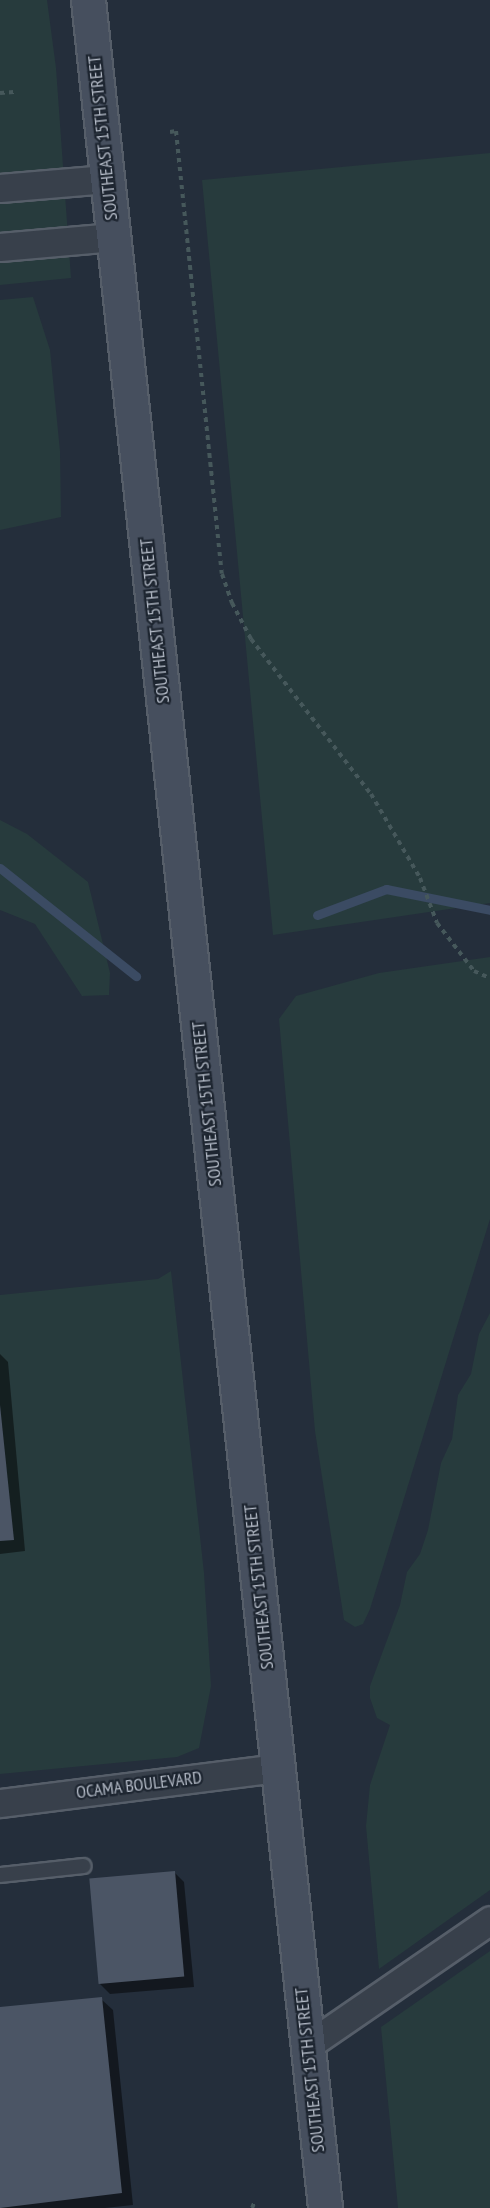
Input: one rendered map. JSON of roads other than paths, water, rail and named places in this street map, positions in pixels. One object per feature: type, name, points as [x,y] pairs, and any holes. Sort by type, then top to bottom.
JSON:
[{"type":"main road","name":"SOUTHEAST 15TH STREET","points":[[88,0],[326,2208]]},
{"type":"street","points":[[0,188],[107,179]]},
{"type":"street","points":[[0,247],[114,237]]},
{"type":"street","name":"OCAMA BOULEVARD","points":[[0,1803],[279,1768]]},
{"type":"street","points":[[307,2046],[490,1920]]},
{"type":"lane","points":[[0,1875],[84,1866]]},
{"type":"waterway","points":[[0,868],[136,976]]},
{"type":"waterway","points":[[317,915],[386,889],[490,910]]}]
